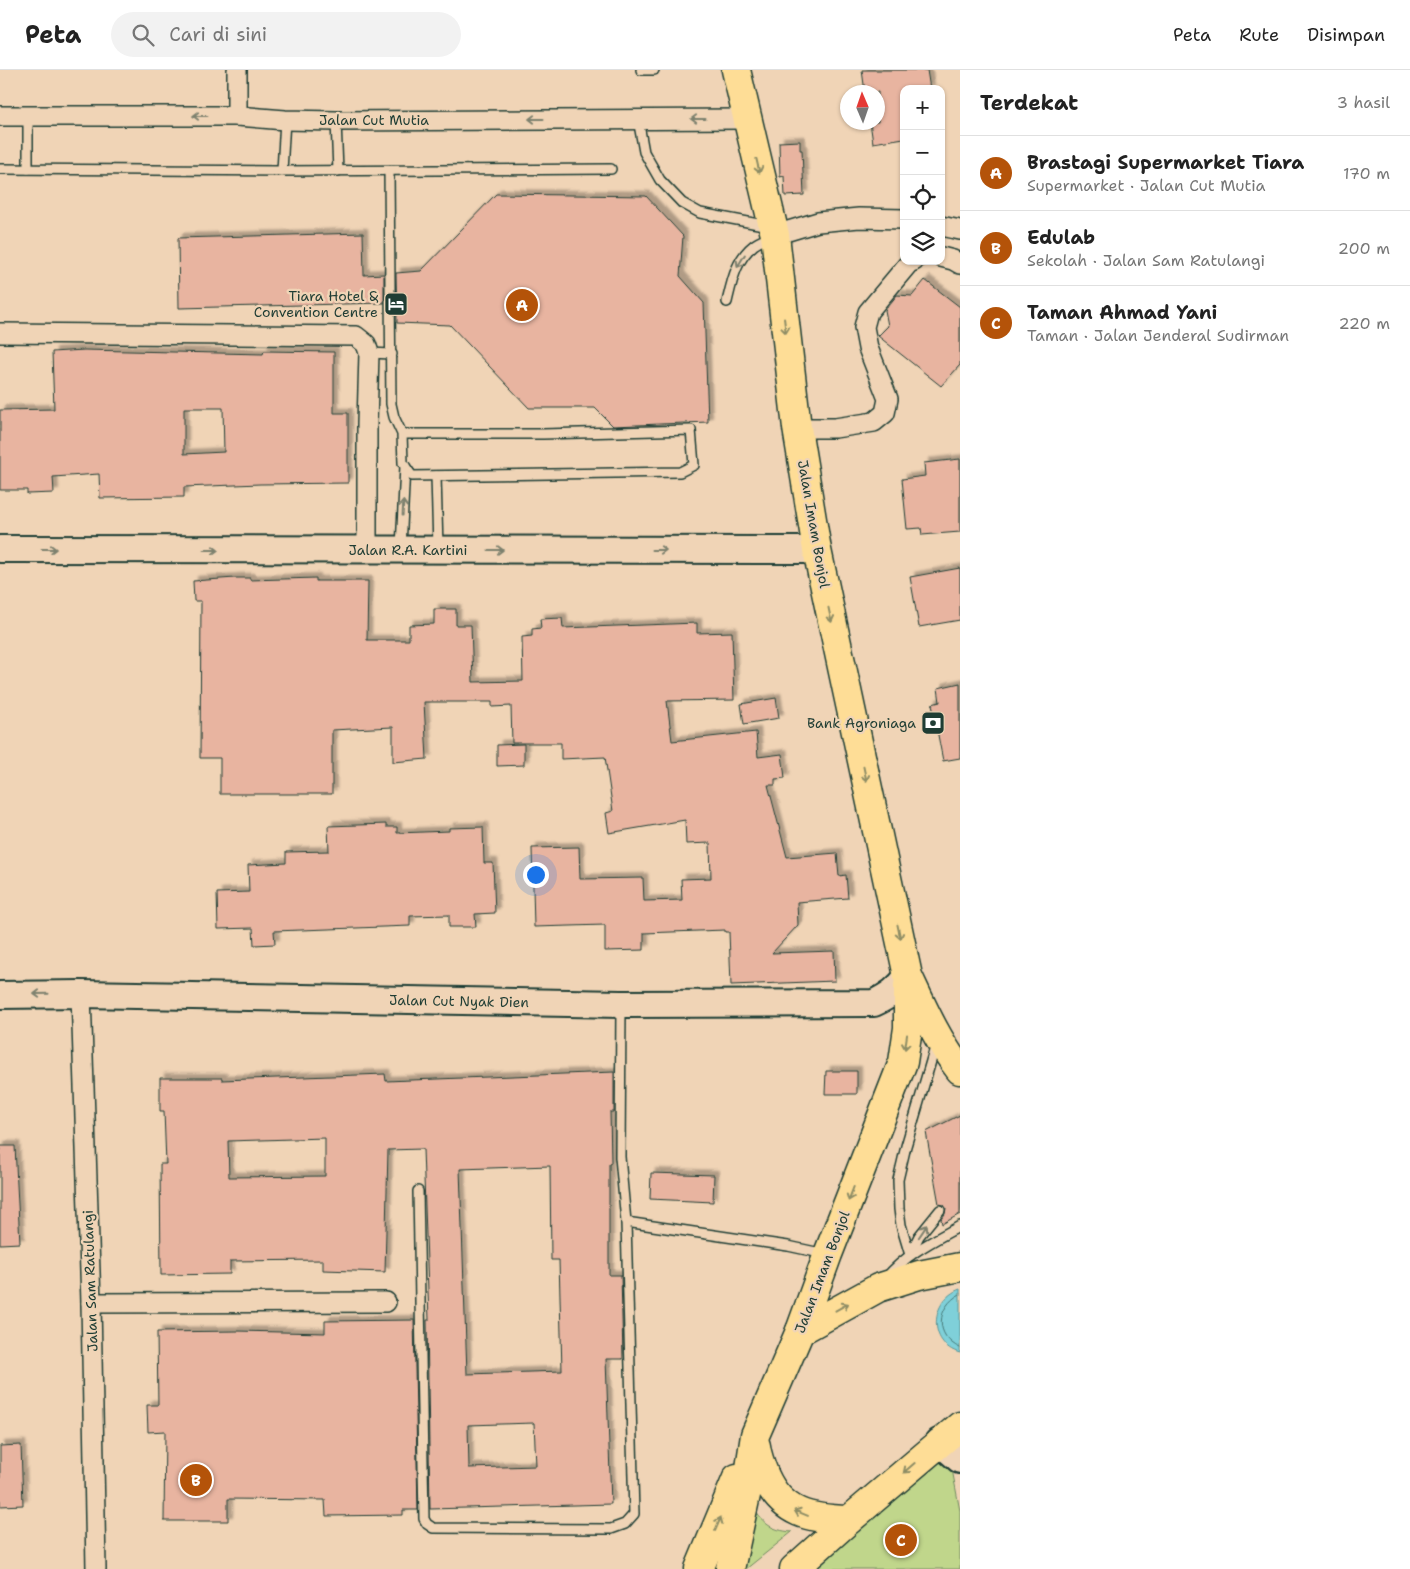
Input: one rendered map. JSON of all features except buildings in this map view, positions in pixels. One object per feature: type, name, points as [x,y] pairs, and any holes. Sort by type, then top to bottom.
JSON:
[{"type":"main road","name":"Jalan Imam Bonjol","points":[[736,70],[774,231],[797,428],[816,550],[908,976],[922,1008],[960,1070]]},
{"type":"main road","name":"Jalan Imam Bonjol","points":[[730,1569],[746,1495],[755,1434],[800,1331],[903,1062],[908,1028],[908,976]]},
{"type":"main road","points":[[800,1331],[878,1288],[919,1275],[960,1267]]},
{"type":"main road","points":[[794,1569],[848,1520],[960,1426]]},
{"type":"main road","points":[[755,1434],[761,1467],[772,1489],[785,1505],[797,1512],[812,1517],[848,1520]]},
{"type":"main road","points":[[699,1569],[755,1434]]},
{"type":"street","points":[[237,70],[237,116]]},
{"type":"street","name":"Jalan Cut Mutia","points":[[0,116],[237,116],[285,120],[336,121],[638,118],[747,119]]},
{"type":"street","points":[[774,231],[818,222],[859,218],[900,219]]},
{"type":"street","points":[[945,227],[960,230]]},
{"type":"street","points":[[945,258],[960,264]]},
{"type":"street","points":[[797,428],[835,428],[874,422],[885,413],[888,399],[868,348],[864,327],[868,312],[906,265]]},
{"type":"street","points":[[0,333],[356,336],[366,344],[369,353],[366,424],[367,550]]},
{"type":"street","name":"Jalan R.A. Kartini","points":[[0,549],[816,550]]},
{"type":"street","name":"Jalan Cut Nyak Dien","points":[[0,995],[82,994],[621,1004],[874,1002],[887,997],[898,989],[908,976]]},
{"type":"street","name":"Jalan Sam Ratulangi","points":[[82,994],[91,1302],[96,1569]]},
{"type":"street","points":[[91,1302],[386,1302]]},
{"type":"street","points":[[939,1442],[960,1460]]},
{"type":"lane","points":[[641,70],[654,70]]},
{"type":"lane","points":[[28,116],[28,169]]},
{"type":"lane","points":[[638,118],[644,152],[660,180],[682,203],[700,213],[774,231]]},
{"type":"lane","points":[[282,171],[285,120]]},
{"type":"lane","points":[[336,121],[338,171]]},
{"type":"lane","points":[[0,169],[282,171],[611,169]]},
{"type":"lane","points":[[389,171],[388,232],[392,354],[391,404],[394,417],[402,434],[403,462],[412,476],[680,472],[694,465],[691,430],[553,434],[402,434]]},
{"type":"lane","points":[[727,302],[734,274],[741,258],[755,244],[774,231]]},
{"type":"lane","points":[[369,353],[392,354]]},
{"type":"lane","points":[[401,550],[405,466]]},
{"type":"lane","points":[[436,476],[438,550]]},
{"type":"lane","points":[[418,1191],[424,1519],[427,1524],[433,1528],[611,1529],[625,1524],[634,1514],[626,1222],[620,1157],[621,1004]]},
{"type":"lane","points":[[910,1254],[901,1225],[898,1180],[938,1036]]},
{"type":"lane","points":[[910,1254],[919,1236],[940,1210]]},
{"type":"lane","points":[[626,1222],[788,1246],[828,1254]]},
{"type":"lane","points":[[878,1288],[899,1263],[910,1254],[960,1226]]},
{"type":"green space","points":[[934,1461],[945,1461],[951,1464],[960,1511],[960,1569],[807,1569]]},
{"type":"green space","points":[[753,1508],[769,1526],[792,1532],[746,1569],[742,1569]]},
{"type":"water","points":[[960,1289],[960,1353],[949,1348],[942,1341],[936,1322],[943,1302]]},
{"type":"place","name":"Tiara Hotel & Convention Centre","points":[[396,304]]},
{"type":"place","name":"Brastagi Supermarket Tiara","points":[[522,305]]},
{"type":"place","name":"Bank Agroniaga","points":[[933,723]]},
{"type":"place","name":"Edulab","points":[[196,1480]]},
{"type":"place","name":"Taman Ahmad Yani","points":[[901,1540]]}]
